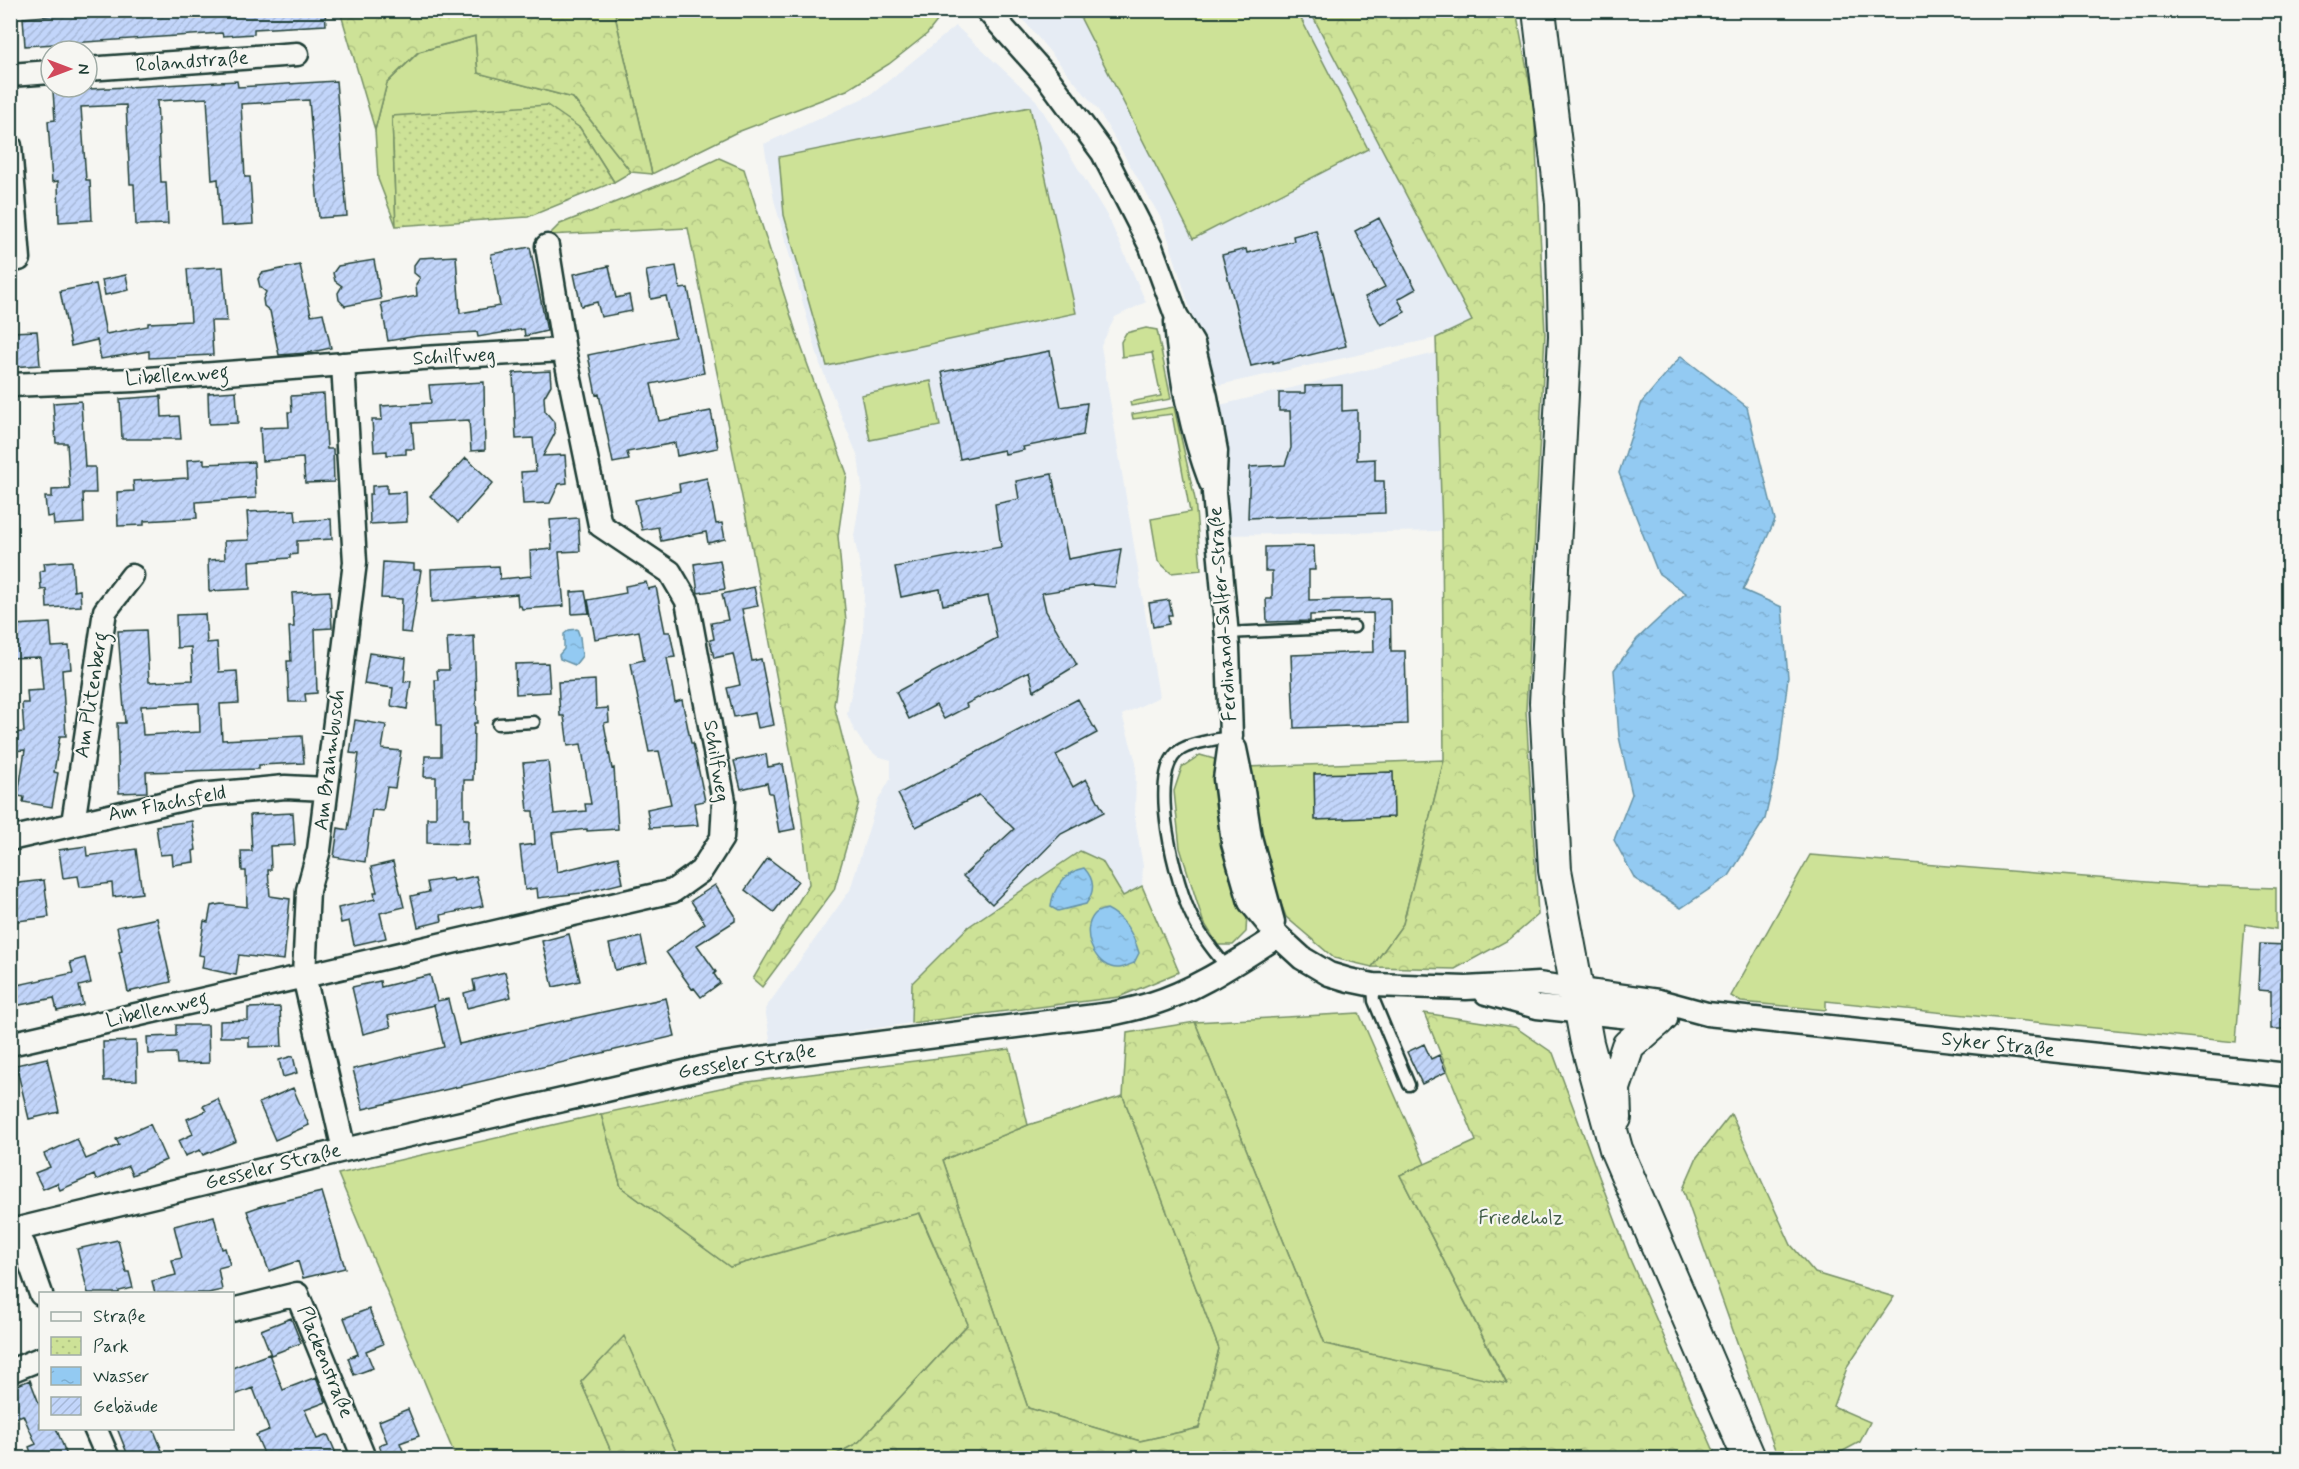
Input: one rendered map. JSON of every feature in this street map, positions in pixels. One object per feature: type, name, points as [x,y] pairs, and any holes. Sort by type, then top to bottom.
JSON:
[{"type":"main road","points":[[1539,10],[1562,203],[1565,336],[1546,703],[1555,870],[1578,1001],[1616,1149],[1749,1458]]},
{"type":"main road","points":[[1616,1149],[1614,1088],[1628,1046],[1658,1020]]},
{"type":"street","name":"Ferdinand-Salfer-Straße","points":[[986,13],[1047,77],[1103,153],[1151,247],[1176,315],[1178,346],[1200,454],[1214,493],[1227,633],[1231,736],[1226,779],[1233,843],[1250,902],[1278,936]]},
{"type":"street","name":"Rolandstraße","points":[[99,68],[297,54]]},
{"type":"street","points":[[10,75],[39,73]]},
{"type":"street","points":[[10,146],[15,260]]},
{"type":"street","name":"Schilfweg","points":[[304,976],[673,891],[701,871],[722,838],[724,801],[687,601],[670,572],[600,525],[564,350],[547,246]]},
{"type":"street","name":"Schilfweg","points":[[343,364],[564,350]]},
{"type":"street","name":"Libellenweg","points":[[10,385],[135,380],[343,364]]},
{"type":"street","name":"Am Brahmbusch","points":[[343,364],[356,562],[319,850],[308,890],[304,976],[344,1150]]},
{"type":"street","name":"Am Plitenberg","points":[[73,823],[105,612],[132,576]]},
{"type":"street","name":"Am Flachsfeld","points":[[10,838],[200,795],[285,787],[326,789]]},
{"type":"street","points":[[1278,936],[1302,958],[1329,974],[1373,985],[1466,988],[1537,1007],[1578,1001]]},
{"type":"street","name":"Gesseler Straße","points":[[13,1230],[344,1150],[711,1066],[772,1056],[1111,1014],[1153,1004],[1227,968],[1278,936]]},
{"type":"street","name":"Libellenweg","points":[[10,1044],[304,976]]},
{"type":"street","name":"Syker Straße","points":[[1578,1001],[1658,1020],[1707,1014]]},
{"type":"street","name":"Syker Straße","points":[[1578,1001],[1659,1001],[1707,1014],[2289,1076]]},
{"type":"street","points":[[13,1230],[24,1246],[41,1292]]},
{"type":"street","name":"Plackenstraße","points":[[234,1310],[297,1294],[364,1458]]},
{"type":"street","points":[[10,1371],[39,1359]]},
{"type":"street","points":[[96,1430],[108,1458]]},
{"type":"lane","points":[[1227,633],[1354,627]]},
{"type":"lane","points":[[498,724],[534,722]]},
{"type":"lane","points":[[1227,968],[1194,922],[1180,893],[1168,837],[1164,789],[1167,764],[1180,749],[1231,736]]},
{"type":"lane","points":[[1373,985],[1374,1001],[1409,1084]]},
{"type":"shaded area","points":[[1016,11],[1310,11],[1472,321],[1436,338],[1219,385],[1198,334],[1163,222],[1098,110]]},
{"type":"shaded area","points":[[956,26],[1036,100],[1108,217],[1146,302],[1115,317],[1101,346],[1159,697],[1122,715],[1136,762],[1135,819],[1143,866],[1142,886],[1123,896],[1118,885],[968,927],[912,983],[911,1023],[771,1044],[765,1009],[850,890],[877,802],[891,778],[891,760],[877,756],[864,745],[847,714],[863,635],[864,588],[854,536],[862,487],[858,457],[820,364],[774,200],[764,144],[872,94]]},
{"type":"shaded area","points":[[1436,353],[1442,531],[1227,535],[1216,406]]},
{"type":"green space","points":[[340,11],[615,11],[652,174],[631,172],[573,98],[478,73],[475,36],[418,52],[387,83],[375,130]]},
{"type":"green space","points":[[615,11],[945,11],[927,34],[889,64],[847,90],[735,133],[652,174]]},
{"type":"green space","points":[[1077,11],[1297,11],[1368,149],[1193,239]]},
{"type":"green space","points":[[1310,11],[1516,11],[1534,107],[1545,334],[1526,710],[1538,915],[1510,939],[1455,969],[1372,967],[1403,924],[1444,760],[1442,531],[1436,338],[1472,321]]},
{"type":"green space","points":[[475,36],[478,73],[573,98],[631,172],[614,182],[580,128],[392,116],[396,226],[378,179],[375,130],[387,83],[419,52]]},
{"type":"green space","points":[[547,105],[580,128],[614,182],[528,217],[396,226],[392,116]]},
{"type":"green space","points":[[1030,107],[1076,313],[827,366],[784,215],[779,157]]},
{"type":"green space","points":[[719,158],[744,169],[797,335],[847,474],[838,536],[846,621],[834,705],[859,802],[834,890],[762,987],[753,979],[809,884],[800,802],[688,228],[549,235],[560,224],[677,178]]},
{"type":"green space","points":[[1146,328],[1157,330],[1171,399],[1131,406],[1130,402],[1161,396],[1152,353],[1122,357],[1121,342],[1126,333]]},
{"type":"green space","points":[[931,381],[940,426],[870,440],[861,395]]},
{"type":"green space","points":[[1174,407],[1195,499],[1201,570],[1171,573],[1158,561],[1151,519],[1190,512],[1172,414],[1133,419],[1132,414]]},
{"type":"green space","points":[[1200,755],[1214,759],[1219,766],[1247,913],[1246,932],[1233,945],[1218,945],[1203,921],[1180,848],[1174,791],[1182,767]]},
{"type":"green space","points":[[1444,760],[1403,924],[1372,967],[1334,958],[1286,917],[1265,860],[1247,767]]},
{"type":"green space","points":[[1080,851],[1102,861],[1123,896],[1142,886],[1179,972],[1119,997],[911,1023],[912,983],[968,927]]},
{"type":"green space","points":[[1810,855],[2185,885],[2276,888],[2276,929],[2245,924],[2236,1042],[1826,1001],[1826,1010],[1741,1002],[1731,996]]},
{"type":"green space","points":[[1359,1013],[1425,1164],[1400,1175],[1507,1385],[1325,1344],[1195,1022]]},
{"type":"green space","name":"Friedeholz","points":[[1424,1013],[1515,1027],[1553,1053],[1629,1257],[1717,1458],[830,1458],[859,1442],[968,1324],[920,1213],[730,1267],[621,1187],[601,1114],[748,1082],[1010,1049],[1028,1125],[943,1160],[1028,1408],[1140,1441],[1199,1428],[1219,1349],[1123,1096],[1127,1033],[1195,1022],[1325,1344],[1507,1384],[1400,1175],[1476,1141]]},
{"type":"green space","points":[[1123,1096],[1219,1349],[1199,1428],[1140,1441],[1028,1408],[943,1160],[1028,1125]]},
{"type":"green space","points":[[601,1114],[621,1187],[730,1267],[919,1212],[968,1324],[859,1442],[830,1458],[679,1458],[624,1337],[581,1382],[614,1458],[456,1458],[338,1174]]},
{"type":"green space","points":[[1731,1114],[1791,1245],[1815,1273],[1894,1297],[1848,1365],[1833,1406],[1870,1422],[1860,1442],[1830,1458],[1778,1458],[1683,1189],[1697,1157]]},
{"type":"green space","points":[[624,1336],[679,1458],[614,1458],[581,1382]]},
{"type":"water","points":[[1681,356],[1747,407],[1775,520],[1743,590],[1782,607],[1788,677],[1778,762],[1765,819],[1729,876],[1681,908],[1635,879],[1614,840],[1632,794],[1619,737],[1614,670],[1637,639],[1686,593],[1658,573],[1619,473],[1642,402]]},
{"type":"water","points":[[577,629],[582,656],[575,665],[560,659],[559,655],[564,649],[564,634],[569,630]]},
{"type":"water","points":[[1084,868],[1092,881],[1091,895],[1086,904],[1058,911],[1051,907],[1054,894],[1061,882],[1071,873]]},
{"type":"water","points":[[1107,909],[1113,912],[1128,928],[1134,940],[1139,953],[1134,963],[1114,968],[1104,964],[1090,944],[1088,929],[1090,921],[1094,915]]},
{"type":"building","points":[[182,10],[253,10],[253,12],[325,10],[326,25],[254,29],[254,34],[223,36],[222,33],[99,41],[99,39],[39,39],[39,45],[25,46],[23,18],[104,11],[104,14]]},
{"type":"building","points":[[237,81],[238,87],[336,81],[347,216],[319,218],[309,100],[241,104],[245,177],[250,177],[253,224],[221,226],[218,179],[212,180],[207,98],[157,101],[161,182],[166,182],[168,224],[136,225],[134,184],[130,184],[126,105],[81,107],[86,180],[90,180],[92,220],[59,222],[58,181],[52,182],[48,121],[55,120],[54,99],[99,99],[99,88]]},
{"type":"building","points":[[1379,218],[1416,289],[1398,299],[1405,312],[1381,325],[1365,297],[1385,287],[1355,231]]},
{"type":"building","points":[[1316,230],[1346,346],[1251,366],[1222,255],[1246,249],[1247,253],[1294,241],[1293,236]]},
{"type":"building","points":[[530,247],[547,331],[525,336],[524,329],[478,337],[477,332],[417,336],[388,341],[381,303],[417,296],[416,284],[420,278],[414,273],[414,265],[419,258],[456,256],[460,313],[500,306],[491,254]]},
{"type":"building","points":[[374,260],[381,299],[345,306],[339,300],[338,293],[342,286],[335,281],[333,273],[338,266]]},
{"type":"building","points":[[300,265],[311,315],[323,313],[331,348],[279,355],[270,311],[264,306],[263,299],[266,292],[260,287],[258,279],[262,273]]},
{"type":"building","points":[[609,266],[616,298],[629,295],[632,311],[601,317],[597,302],[581,306],[574,274]]},
{"type":"building","points":[[676,266],[680,289],[688,288],[704,373],[651,384],[659,421],[711,411],[718,448],[677,456],[675,443],[627,452],[629,460],[613,463],[599,394],[596,395],[588,355],[675,337],[666,296],[651,299],[646,271]]},
{"type":"building","points":[[223,267],[227,321],[211,321],[213,355],[149,358],[149,351],[101,359],[97,340],[71,346],[60,291],[96,284],[106,334],[148,326],[148,323],[191,321],[187,269]]},
{"type":"building","points":[[126,275],[129,290],[105,295],[102,280]]},
{"type":"building","points":[[37,331],[40,365],[12,367],[10,332]]},
{"type":"building","points":[[1050,351],[1061,407],[1087,403],[1083,435],[1023,447],[1024,450],[1005,454],[1004,450],[960,459],[942,372]]},
{"type":"building","points":[[550,371],[551,385],[544,397],[545,411],[554,422],[555,433],[543,456],[565,455],[567,483],[559,484],[550,503],[523,504],[521,472],[536,471],[533,438],[516,439],[513,373]]},
{"type":"building","points":[[484,382],[485,450],[471,451],[469,420],[412,423],[414,449],[406,449],[406,454],[387,455],[387,451],[374,452],[372,420],[382,420],[381,406],[431,403],[429,385]]},
{"type":"building","points":[[1342,385],[1342,411],[1357,410],[1357,460],[1375,459],[1375,481],[1384,481],[1385,513],[1248,518],[1250,467],[1285,465],[1291,448],[1290,411],[1279,411],[1279,393],[1305,393],[1305,386]]},
{"type":"building","points":[[236,391],[238,423],[209,424],[208,393]]},
{"type":"building","points":[[324,394],[327,449],[333,449],[334,482],[305,483],[303,458],[262,461],[260,428],[289,427],[288,412],[292,412],[291,396]]},
{"type":"building","points":[[161,396],[162,417],[179,416],[181,439],[122,439],[120,399]]},
{"type":"building","points":[[81,401],[85,467],[95,467],[96,493],[83,493],[84,523],[54,525],[53,516],[47,517],[45,497],[52,497],[52,490],[70,489],[67,443],[56,443],[53,403]]},
{"type":"building","points":[[466,458],[493,483],[458,522],[430,496]]},
{"type":"building","points":[[204,459],[204,464],[254,462],[256,498],[196,502],[197,518],[144,521],[144,525],[118,526],[117,492],[134,491],[133,481],[188,478],[187,460]]},
{"type":"building","points":[[1052,474],[1068,559],[1121,549],[1115,587],[1092,585],[1042,593],[1046,611],[1077,665],[1034,691],[1029,671],[966,704],[967,707],[944,719],[936,705],[909,719],[896,692],[997,638],[988,596],[943,605],[940,589],[901,597],[895,567],[1001,547],[995,504],[1019,499],[1016,481]]},
{"type":"building","points":[[707,478],[716,524],[722,523],[725,539],[708,543],[706,532],[661,541],[658,527],[642,530],[635,500],[680,491],[679,484]]},
{"type":"building","points":[[387,485],[387,493],[406,492],[407,522],[370,524],[369,494],[372,494],[372,486]]},
{"type":"building","points":[[295,510],[296,521],[331,519],[332,539],[297,541],[297,554],[290,555],[290,558],[249,561],[250,589],[209,591],[208,560],[225,559],[224,541],[249,540],[247,512]]},
{"type":"building","points":[[578,518],[580,551],[559,552],[564,606],[522,609],[518,606],[517,594],[432,602],[431,569],[499,566],[500,579],[531,576],[530,551],[552,549],[550,520]]},
{"type":"building","points":[[1314,546],[1315,570],[1309,570],[1309,600],[1390,598],[1391,651],[1405,651],[1407,724],[1294,728],[1291,655],[1374,652],[1373,613],[1310,615],[1310,621],[1267,622],[1266,599],[1272,599],[1272,571],[1265,571],[1265,547]]},
{"type":"building","points":[[720,560],[725,589],[698,593],[694,564]]},
{"type":"building","points":[[72,561],[74,591],[80,590],[81,606],[47,608],[46,589],[41,590],[40,571],[45,570],[44,563]]},
{"type":"building","points":[[383,562],[414,564],[414,570],[421,570],[411,633],[401,632],[402,599],[381,598]]},
{"type":"building","points":[[646,582],[648,589],[656,587],[665,632],[670,632],[675,657],[667,658],[675,702],[682,700],[705,801],[694,803],[698,825],[650,828],[647,809],[671,804],[659,751],[649,752],[634,680],[631,663],[644,660],[639,631],[595,639],[588,600],[626,593],[625,586]]},
{"type":"building","points":[[754,587],[758,606],[742,609],[752,661],[761,659],[774,725],[758,728],[755,713],[734,717],[727,688],[740,685],[733,654],[714,658],[710,640],[714,639],[711,623],[728,620],[722,594]]},
{"type":"building","points":[[330,591],[332,628],[315,629],[317,693],[305,694],[306,702],[289,702],[287,661],[291,661],[289,627],[294,627],[292,593]]},
{"type":"building","points":[[585,591],[589,613],[572,614],[571,592]]},
{"type":"building","points":[[1169,600],[1172,615],[1168,615],[1169,624],[1153,627],[1149,603]]},
{"type":"building","points":[[205,614],[207,643],[217,642],[219,672],[237,671],[239,703],[220,704],[222,740],[302,736],[304,763],[259,765],[259,769],[146,772],[147,792],[119,793],[117,723],[125,723],[118,631],[146,630],[149,682],[193,680],[191,647],[177,648],[176,615]],"holes":[[[199,703],[200,732],[143,735],[141,706]]]},
{"type":"building","points":[[50,623],[52,647],[69,646],[71,669],[62,670],[66,736],[60,736],[54,772],[58,773],[52,807],[23,802],[24,797],[18,796],[25,750],[10,751],[10,733],[24,732],[22,703],[28,703],[27,691],[43,690],[40,657],[10,658],[10,642],[14,638],[13,625]]},
{"type":"building","points":[[474,636],[477,723],[474,723],[473,780],[464,780],[464,819],[469,819],[468,844],[427,843],[427,818],[436,818],[436,777],[424,777],[425,756],[441,756],[441,725],[437,725],[435,680],[438,680],[437,670],[449,670],[447,638]]},
{"type":"building","points":[[369,653],[406,658],[404,682],[411,681],[407,709],[391,706],[393,688],[364,684]]},
{"type":"building","points":[[548,663],[550,692],[516,694],[515,664]]},
{"type":"building","points":[[595,680],[596,709],[608,708],[609,722],[604,723],[612,769],[614,768],[618,829],[587,831],[587,829],[552,833],[557,872],[618,857],[623,883],[582,893],[538,898],[537,888],[525,890],[520,846],[535,844],[533,811],[528,811],[523,763],[548,761],[554,814],[586,811],[585,804],[591,804],[581,744],[568,746],[564,716],[560,716],[558,682]]},
{"type":"building","points":[[1078,699],[1097,733],[1056,755],[1073,787],[1086,779],[1104,812],[1061,834],[992,904],[963,876],[1014,829],[979,795],[916,827],[898,794]]},
{"type":"building","points":[[355,720],[386,725],[382,749],[401,751],[395,788],[387,787],[383,811],[372,810],[365,862],[334,857],[338,828],[348,830],[359,754],[350,753]]},
{"type":"building","points":[[766,754],[768,767],[783,764],[795,829],[779,832],[772,793],[769,793],[767,783],[741,789],[734,761]]},
{"type":"building","points":[[1393,772],[1394,817],[1315,820],[1314,774]]},
{"type":"building","points":[[293,813],[295,845],[270,846],[271,870],[268,870],[270,896],[290,899],[284,960],[239,955],[236,975],[202,968],[204,956],[199,955],[204,921],[208,922],[211,906],[221,904],[247,907],[246,871],[242,871],[241,851],[252,851],[250,815]]},
{"type":"building","points":[[192,821],[196,850],[193,851],[194,862],[173,865],[172,854],[160,855],[156,826]]},
{"type":"building","points":[[86,846],[87,856],[136,849],[142,893],[113,897],[112,883],[80,887],[78,876],[63,878],[59,850]]},
{"type":"building","points":[[768,858],[798,881],[774,912],[745,890]]},
{"type":"building","points":[[393,862],[404,907],[380,913],[386,938],[354,945],[349,921],[341,923],[338,908],[375,899],[374,892],[377,892],[371,867]]},
{"type":"building","points":[[476,876],[483,906],[441,915],[442,921],[418,927],[411,896],[429,892],[427,882],[452,878],[453,881]]},
{"type":"building","points":[[44,880],[49,917],[10,922],[10,884]]},
{"type":"building","points":[[715,885],[735,915],[735,921],[697,945],[716,972],[714,974],[720,983],[701,997],[694,988],[692,989],[666,952],[705,923],[691,901]]},
{"type":"building","points":[[157,918],[171,982],[128,992],[119,952],[122,951],[117,927]]},
{"type":"building","points":[[569,934],[580,981],[553,987],[542,941]]},
{"type":"building","points":[[641,937],[647,963],[615,970],[609,944]]},
{"type":"building","points":[[2260,944],[2289,945],[2289,1029],[2271,1029],[2271,991],[2258,990]]},
{"type":"building","points":[[85,958],[91,983],[79,986],[83,1005],[57,1011],[54,998],[10,1007],[10,990],[13,986],[73,973],[70,962]]},
{"type":"building","points":[[505,972],[511,997],[467,1008],[464,993],[475,990],[473,980]]},
{"type":"building","points":[[430,975],[437,1001],[448,999],[459,1044],[666,998],[675,1036],[363,1109],[353,1069],[444,1047],[434,1005],[388,1016],[391,1027],[363,1034],[352,987],[380,981],[381,987]]},
{"type":"building","points":[[280,1007],[282,1046],[249,1047],[249,1037],[220,1037],[220,1021],[248,1020],[248,1008]]},
{"type":"building","points":[[176,1025],[208,1025],[209,1063],[177,1064],[176,1053],[148,1054],[147,1037],[176,1036]]},
{"type":"building","points":[[136,1041],[137,1080],[104,1081],[103,1042]]},
{"type":"building","points":[[1424,1044],[1431,1059],[1439,1055],[1446,1072],[1422,1084],[1407,1052]]},
{"type":"building","points":[[293,1056],[297,1073],[283,1077],[279,1060]]},
{"type":"building","points":[[47,1058],[59,1112],[29,1119],[16,1065]]},
{"type":"building","points":[[293,1088],[309,1125],[275,1140],[259,1103]]},
{"type":"building","points":[[218,1099],[236,1141],[203,1155],[200,1150],[185,1156],[178,1141],[193,1134],[187,1119],[206,1111],[203,1106]]},
{"type":"building","points":[[150,1124],[166,1160],[132,1175],[128,1166],[96,1180],[94,1175],[60,1190],[57,1183],[43,1189],[35,1173],[50,1167],[44,1154],[77,1139],[86,1159],[119,1145],[116,1139]]},
{"type":"building","points":[[322,1192],[345,1268],[303,1278],[298,1261],[269,1271],[247,1211]]},
{"type":"building","points":[[214,1216],[222,1249],[225,1248],[230,1265],[218,1268],[222,1290],[155,1292],[152,1281],[176,1275],[172,1260],[182,1258],[174,1226]]},
{"type":"building","points":[[118,1240],[126,1272],[129,1272],[133,1288],[119,1292],[88,1292],[77,1249]]},
{"type":"building","points":[[369,1309],[383,1344],[366,1351],[373,1368],[354,1375],[348,1358],[358,1354],[344,1318]]},
{"type":"building","points":[[291,1318],[301,1343],[271,1355],[261,1330]]},
{"type":"building","points":[[269,1354],[283,1390],[316,1377],[326,1402],[305,1410],[317,1439],[328,1435],[338,1458],[266,1458],[256,1435],[269,1430],[253,1388],[234,1395],[234,1367]]},
{"type":"building","points":[[30,1380],[39,1403],[39,1430],[57,1430],[68,1458],[33,1458],[29,1447],[36,1444],[23,1415],[10,1420],[10,1388]]},
{"type":"building","points":[[408,1409],[419,1436],[400,1443],[406,1458],[384,1458],[379,1445],[387,1442],[379,1421]]},
{"type":"building","points":[[118,1430],[154,1430],[165,1458],[129,1458]]}]
